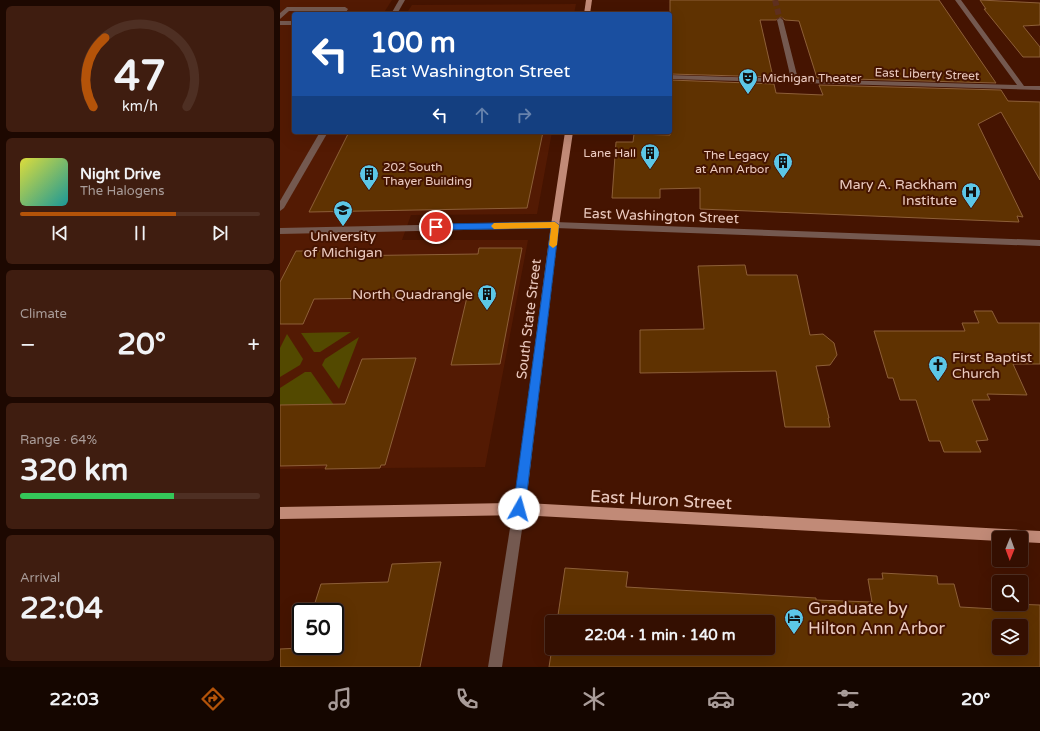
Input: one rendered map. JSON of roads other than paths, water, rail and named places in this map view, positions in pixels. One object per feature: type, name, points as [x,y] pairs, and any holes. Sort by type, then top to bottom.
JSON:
[{"type":"main road","points":[[587,12],[589,0]]},
{"type":"main road","name":"South State Street","points":[[519,509],[555,225],[569,134]]},
{"type":"main road","name":"East Huron Street","points":[[280,513],[519,509],[1040,537]]},
{"type":"street","points":[[395,12],[402,0]]},
{"type":"street","points":[[958,0],[1022,88]]},
{"type":"street","points":[[280,17],[286,9],[345,9],[343,12]]},
{"type":"street","points":[[780,20],[795,81]]},
{"type":"street","points":[[280,23],[292,23]]},
{"type":"street","name":"East Liberty Street","points":[[672,77],[1040,88]]},
{"type":"street","points":[[280,208],[323,134]]},
{"type":"street","name":"East Washington Street","points":[[280,231],[555,225],[1040,243]]},
{"type":"street","points":[[495,667],[519,509]]},
{"type":"tunnel","points":[[775,0],[780,20]]},
{"type":"place","name":"Michigan Theater","points":[[748,95]]},
{"type":"place","name":"Lane Hall","points":[[650,170]]},
{"type":"place","name":"The Legacy at Ann Arbor","points":[[783,179]]},
{"type":"place","name":"202 South Thayer Building","points":[[369,191]]},
{"type":"place","name":"Mary A. Rackham Institute","points":[[971,209]]},
{"type":"place","name":"University of Michigan","points":[[343,227]]},
{"type":"place","name":"North Quadrangle","points":[[487,311]]},
{"type":"place","name":"First Baptist Church","points":[[938,382]]},
{"type":"place","name":"Graduate by Hilton Ann Arbor","points":[[794,635]]}]
